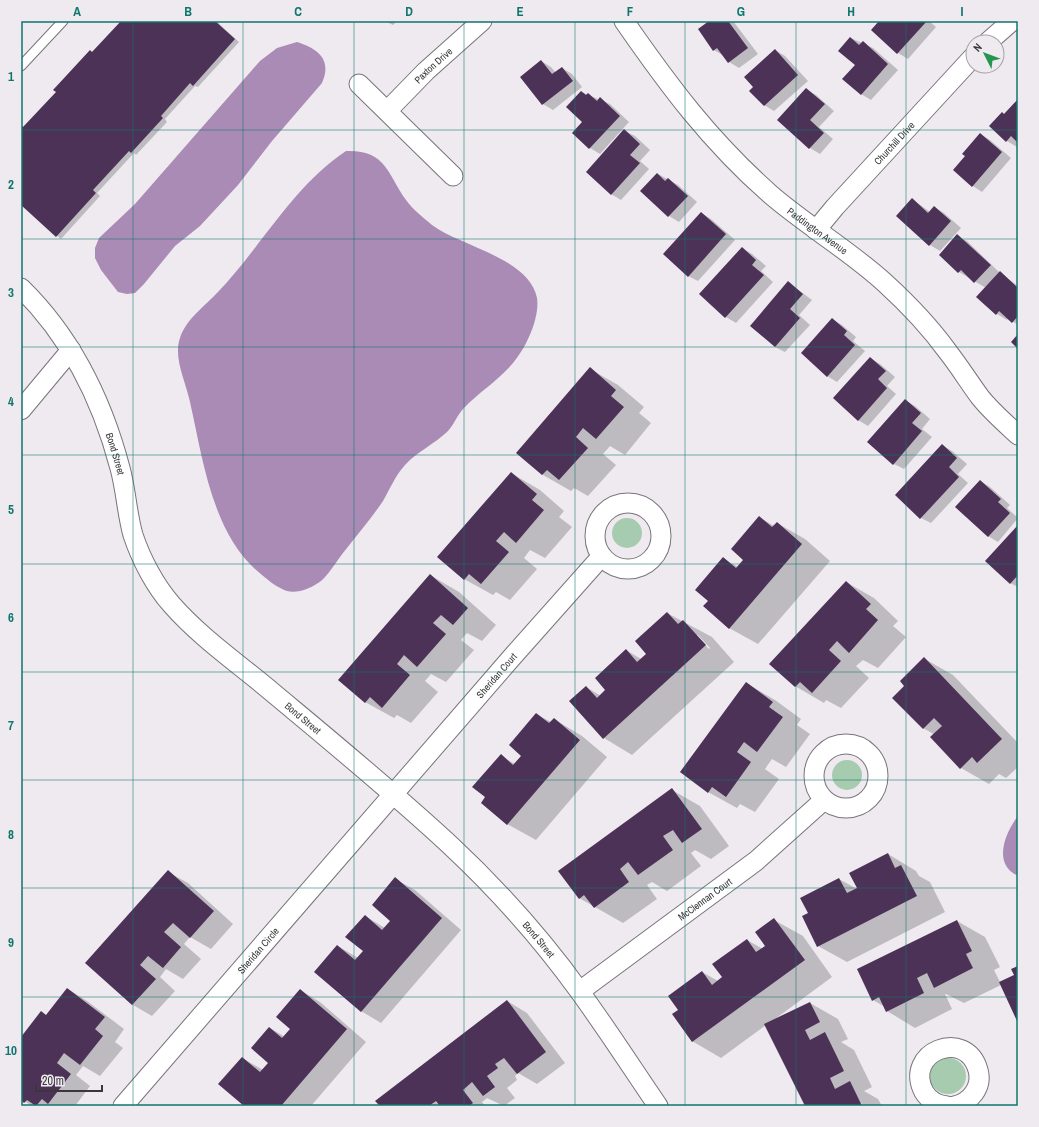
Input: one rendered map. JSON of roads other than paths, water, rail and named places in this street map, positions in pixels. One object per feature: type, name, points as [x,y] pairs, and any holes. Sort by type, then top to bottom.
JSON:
[{"type":"street","name":"Paxton Drive","points":[[387,111],[426,71],[482,21]]},
{"type":"street","name":"Paddington Avenue","points":[[624,21],[670,88],[719,145],[770,193],[885,283],[918,316],[948,351],[980,397],[1018,435]]},
{"type":"street","points":[[997,34],[1012,21]]},
{"type":"street","name":"Churchill Drive","points":[[816,230],[835,207],[965,66]]},
{"type":"street","points":[[359,84],[453,176]]},
{"type":"street","name":"Bond Street","points":[[21,288],[51,323],[71,350],[94,391],[121,469],[133,535],[148,570],[171,604],[201,633],[449,844],[494,889],[539,938],[580,991],[658,1106]]},
{"type":"street","points":[[21,410],[71,350]]},
{"type":"street","name":"Sheridan Court","points":[[393,795],[601,557]]},
{"type":"street","name":"Sheridan Circle","points":[[123,1106],[393,795]]},
{"type":"street","name":"McClennan Court","points":[[580,991],[756,861],[824,800]]},
{"type":"street","points":[[947,1106],[933,1102],[926,1095],[921,1086],[920,1077],[921,1068],[925,1060],[932,1053],[941,1048],[951,1047],[961,1049],[970,1055],[976,1063],[979,1072],[979,1083],[975,1092],[965,1104]]},
{"type":"lane","points":[[21,66],[63,21]]}]
